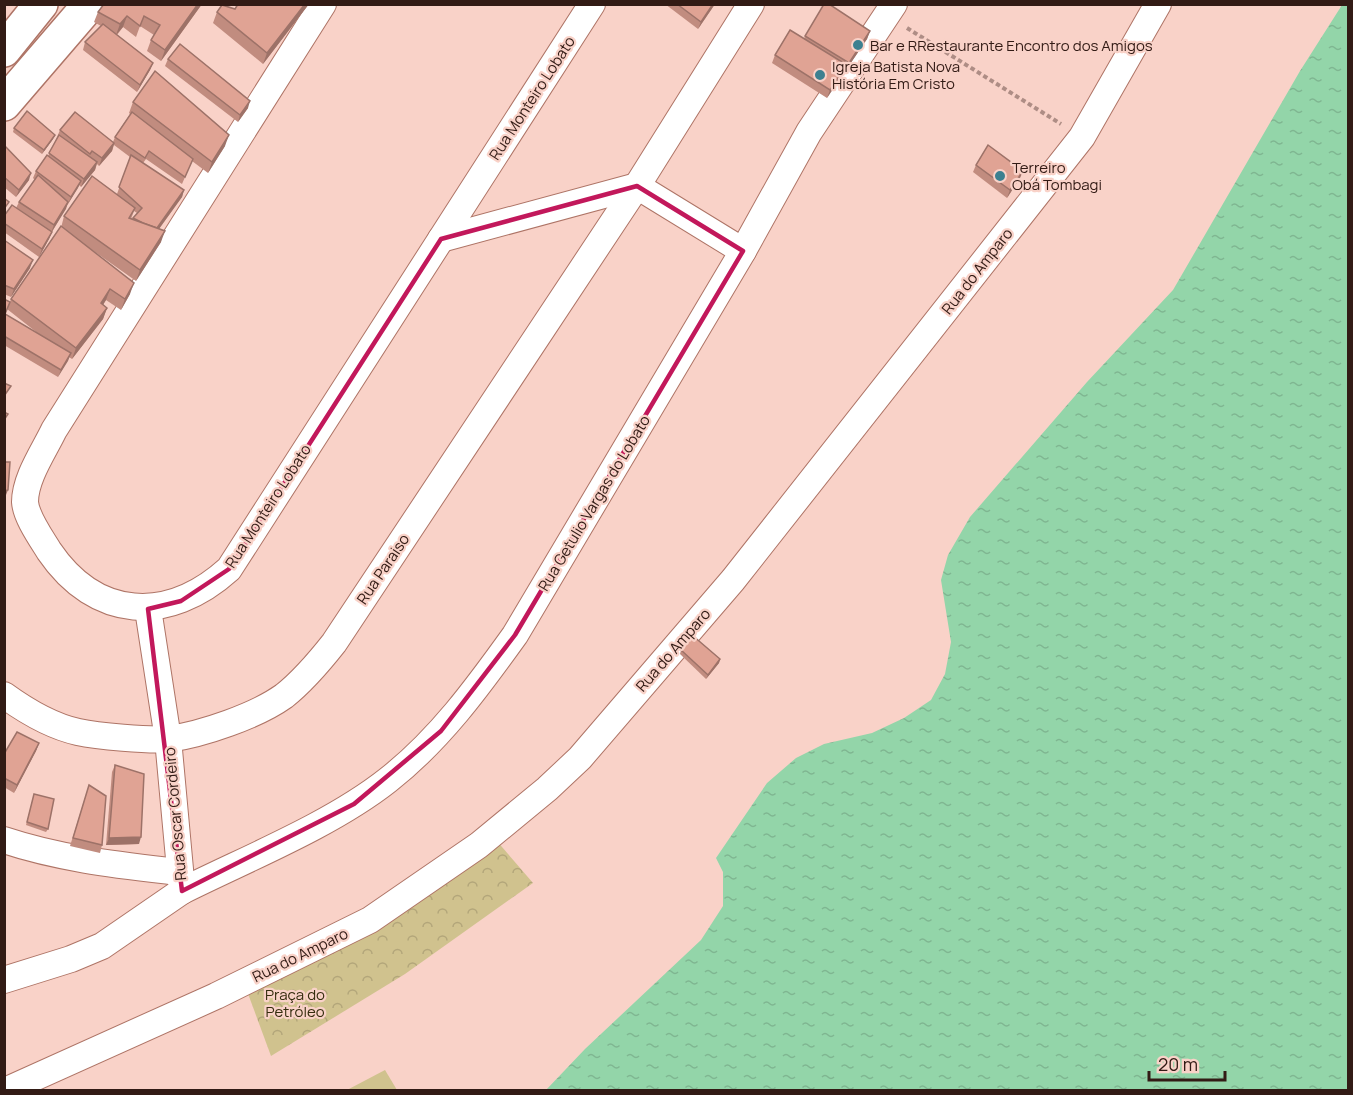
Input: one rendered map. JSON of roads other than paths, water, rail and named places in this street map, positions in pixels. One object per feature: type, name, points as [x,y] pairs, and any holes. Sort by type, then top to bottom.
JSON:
[{"type":"main road","points":[[4,50],[41,4]]},
{"type":"main road","points":[[4,104],[90,4]]},
{"type":"street","name":"Rua Monteiro Lobato","points":[[323,4],[54,430],[15,505],[71,578],[84,588],[117,604],[148,609],[181,601],[207,586],[229,569],[592,4]]},
{"type":"street","name":"Rua Paraiso","points":[[4,695],[25,710],[77,732],[168,739],[212,727],[258,710],[284,696],[321,660],[637,186],[751,4]]},
{"type":"street","name":"Rua do Amparo","points":[[7,1090],[216,996],[370,920],[479,845],[547,789],[580,758],[733,580],[1082,137],[1158,4]]},
{"type":"street","name":"Rua Getulio Vargas do Lobato","points":[[180,882],[354,804],[389,780],[441,731],[475,692],[515,635],[743,251],[809,132],[891,10]]},
{"type":"street","points":[[441,239],[637,186],[743,251]]},
{"type":"street","name":"Rua Oscar Cordeiro","points":[[4,980],[71,959],[102,946],[180,882],[168,739],[148,609]]},
{"type":"street","points":[[4,840],[43,853],[180,882]]},
{"type":"water","points":[[1342,5],[1348,5],[1348,1090],[546,1090],[585,1049],[701,940],[723,906],[723,872],[716,858],[767,783],[796,758],[824,744],[872,733],[904,718],[931,700],[945,674],[951,642],[941,580],[948,555],[970,517],[1087,382],[1173,290],[1300,71]]},
{"type":"place","name":"Bar e RRestaurante Encontro dos Amigos","points":[[858,45]]},
{"type":"place","name":"Igreja Batista Nova História Em Cristo","points":[[820,75]]},
{"type":"place","name":"Terreiro Obá Tombagi","points":[[1000,176]]},
{"type":"park label","name":"Praça do Petróleo","points":[[295,1002]]}]
